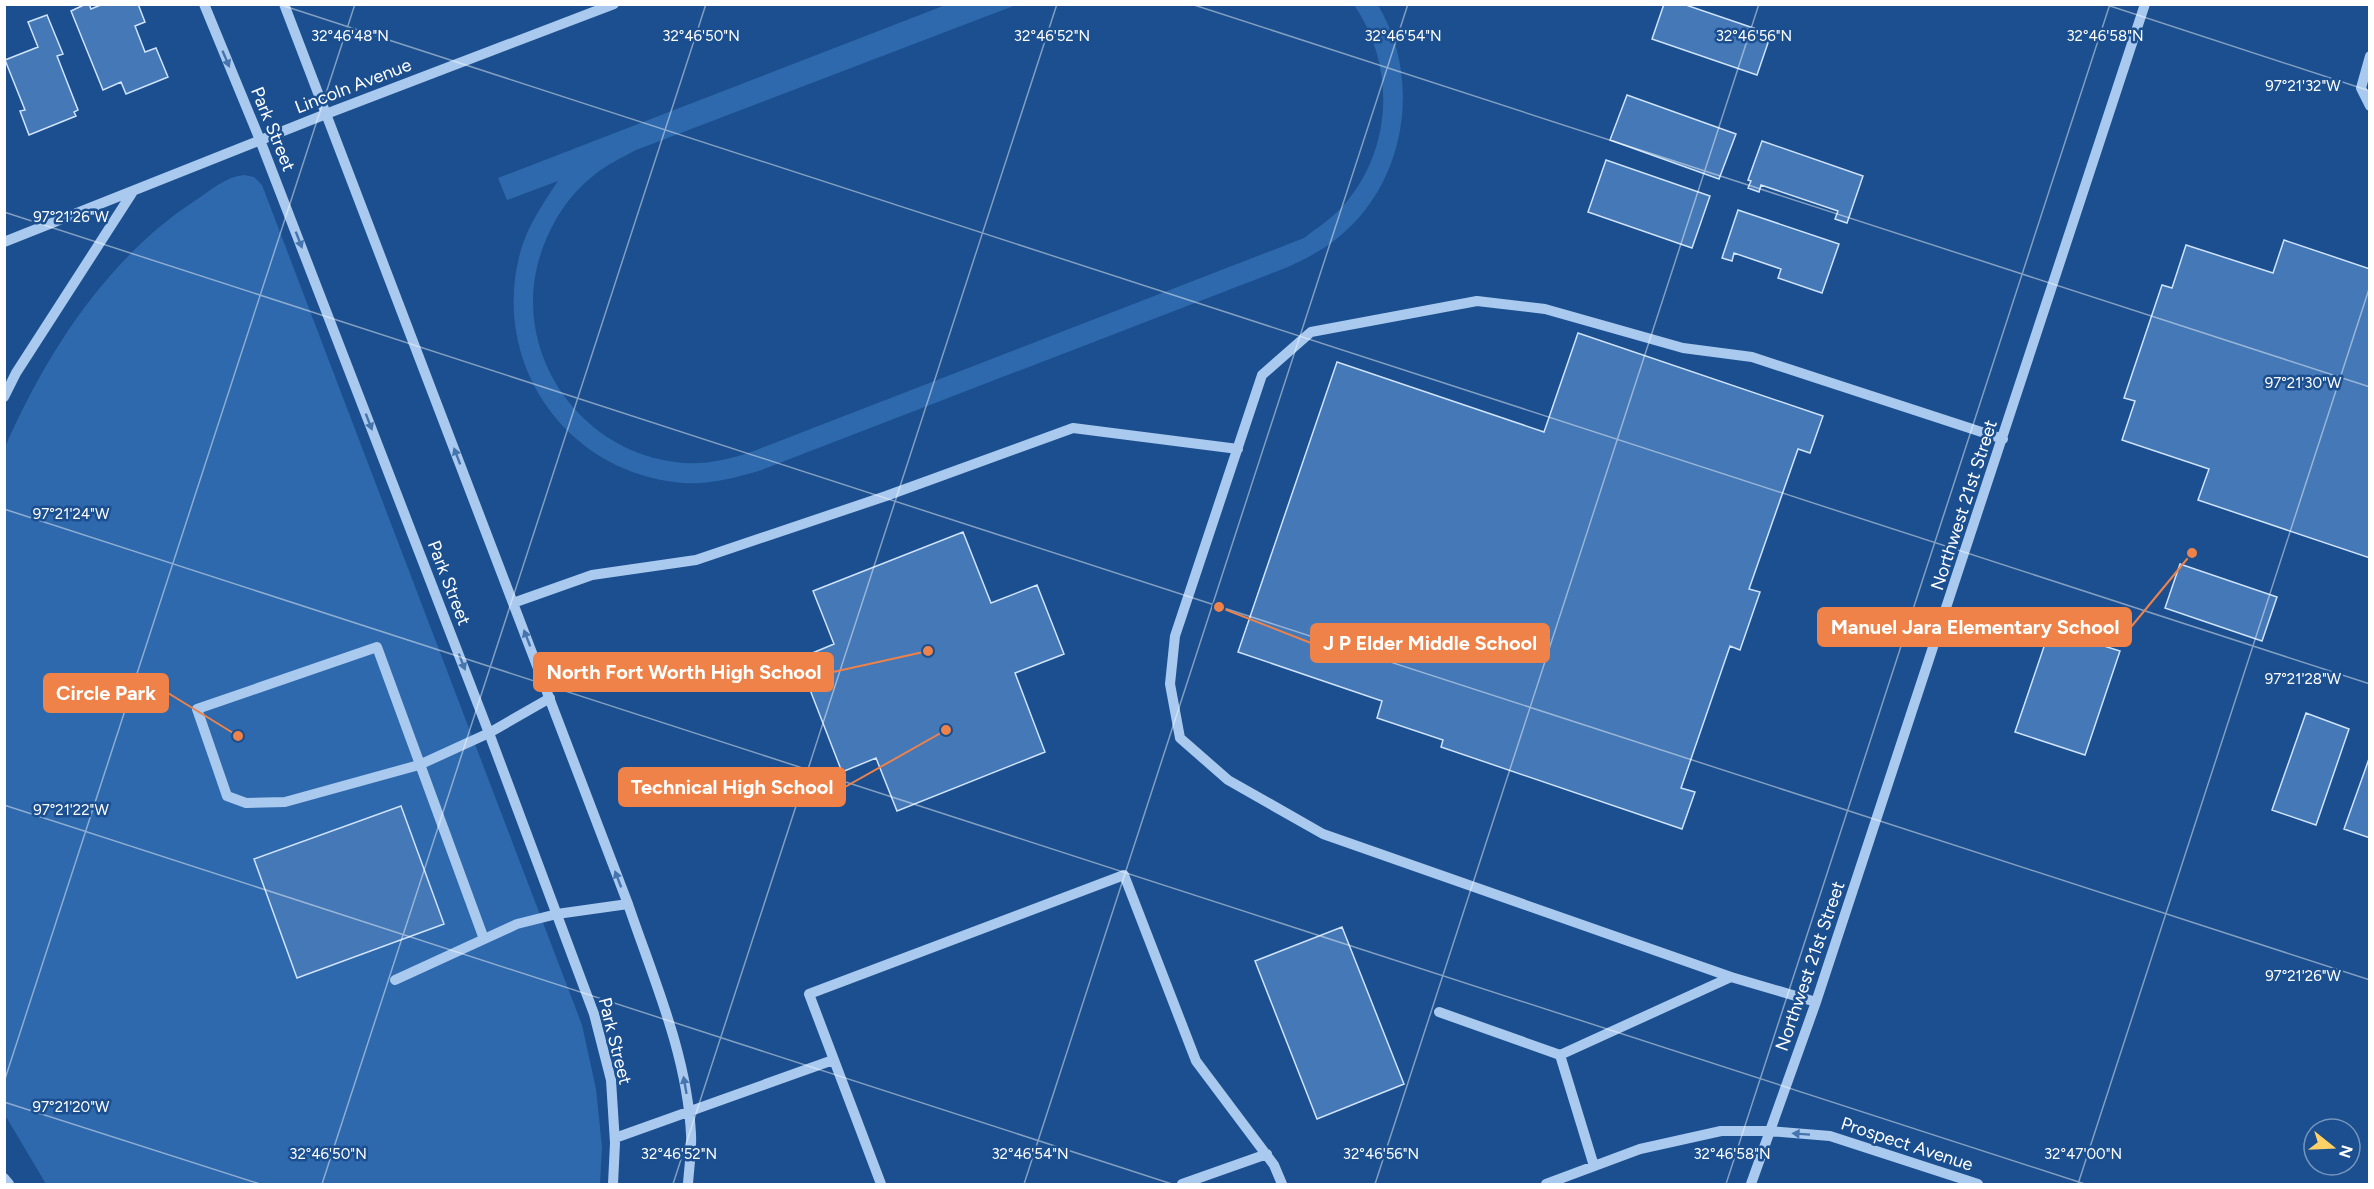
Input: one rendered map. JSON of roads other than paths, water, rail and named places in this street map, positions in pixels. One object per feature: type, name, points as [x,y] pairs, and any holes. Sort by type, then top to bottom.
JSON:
[{"type":"street","name":"Park Street","points":[[204,4],[260,140],[489,733],[594,1014],[611,1080],[615,1138],[613,1185]]},
{"type":"street","points":[[284,4],[550,698],[627,903],[676,1045],[686,1087],[691,1134],[688,1185]]},
{"type":"street","name":"Lincoln Avenue","points":[[4,242],[326,114],[614,4]]},
{"type":"street","name":"Northwest 21st Street","points":[[1751,1185],[1815,1002],[2003,439],[2145,4]]},
{"type":"street","points":[[2370,56],[2361,88],[2370,106]]},
{"type":"street","points":[[4,397],[16,374],[132,193]]},
{"type":"street","points":[[1815,1002],[1731,977],[1323,834],[1228,780],[1180,738],[1170,684],[1175,636],[1262,375],[1311,332],[1477,301],[1545,309],[1683,348],[1752,357],[2003,439]]},
{"type":"street","points":[[513,603],[592,575],[696,560],[886,496],[1073,428],[1238,450]]},
{"type":"street","points":[[484,939],[419,765],[377,647],[197,709],[227,796],[246,803],[285,802],[419,765],[489,733],[550,698]]},
{"type":"street","points":[[881,1185],[809,994],[1124,875],[1196,1061],[1274,1165],[1282,1185]]},
{"type":"street","points":[[395,980],[517,924],[557,914],[627,903]]},
{"type":"street","points":[[1439,1012],[1560,1055],[1731,977]]},
{"type":"street","points":[[1560,1055],[1594,1166]]},
{"type":"street","points":[[615,1138],[833,1060]]},
{"type":"street","name":"Prospect Avenue","points":[[1546,1185],[1640,1149],[1721,1131],[1770,1131],[1830,1136],[1977,1185]]},
{"type":"street","points":[[1182,1185],[1267,1155]]},
{"type":"street","points":[[4,1178],[9,1185]]},
{"type":"place","name":"Manuel Jara Elementary School","points":[[2192,553]]},
{"type":"place","name":"J P Elder Middle School","points":[[1219,607]]},
{"type":"place","name":"North Fort Worth High School","points":[[928,651]]},
{"type":"place","name":"Technical High School","points":[[946,730]]},
{"type":"place","name":"Circle Park","points":[[238,736]]}]
